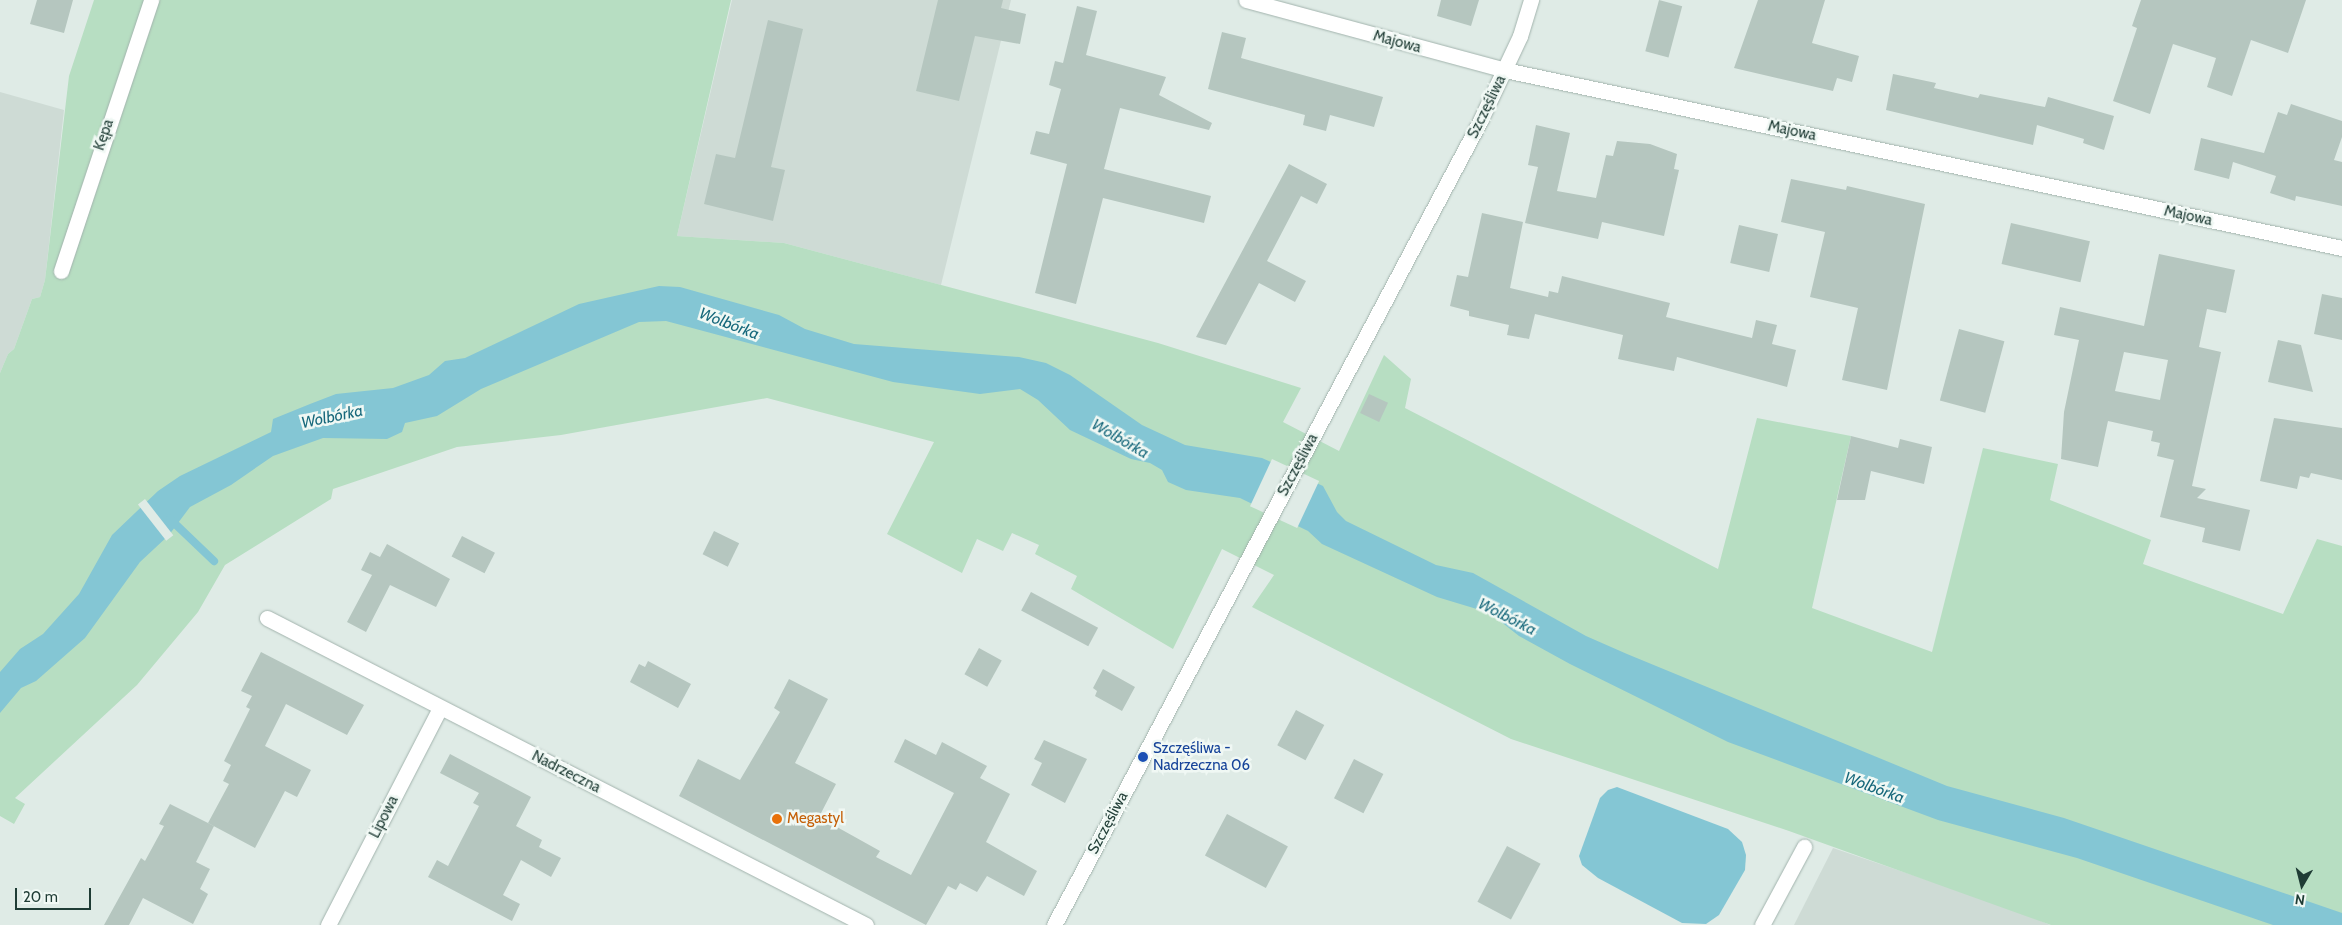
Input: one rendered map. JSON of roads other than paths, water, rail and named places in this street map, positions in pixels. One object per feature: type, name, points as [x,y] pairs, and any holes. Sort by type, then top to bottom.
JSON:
[{"type":"street","name":"Kępa","points":[[61,271],[150,0]]},
{"type":"street","name":"Majowa","points":[[1246,0],[1505,70],[2342,248]]},
{"type":"street","name":"Szczęśliwa","points":[[1054,925],[1246,566],[1505,70],[1520,36],[1531,0]]},
{"type":"street","name":"Nadrzeczna","points":[[267,618],[866,925]]},
{"type":"street","name":"Lipowa","points":[[328,925],[440,708]]},
{"type":"street","points":[[1762,925],[1804,847]]},
{"type":"water","name":"Wolbórka","points":[[659,286],[680,287],[779,315],[805,329],[854,344],[1019,357],[1046,363],[1070,375],[1142,425],[1185,445],[1262,458],[1323,486],[1337,512],[1346,521],[1436,565],[1473,573],[1586,636],[1627,654],[1947,786],[2064,818],[2342,913],[2342,925],[2273,925],[2077,858],[1938,820],[1728,742],[1570,664],[1519,636],[1490,613],[1437,597],[1322,544],[1308,531],[1240,498],[1186,490],[1168,482],[1162,470],[1150,463],[1131,459],[1070,430],[1038,400],[1020,389],[980,394],[893,382],[666,321],[639,322],[481,389],[437,416],[405,423],[402,432],[387,439],[323,438],[273,456],[231,485],[190,507],[169,535],[140,562],[85,638],[36,681],[21,688],[0,713],[0,672],[20,649],[43,634],[79,594],[112,535],[158,491],[180,476],[271,432],[273,419],[310,404],[336,394],[393,388],[429,375],[445,361],[465,358],[579,304]]},
{"type":"water","points":[[1617,787],[1728,829],[1742,842],[1746,855],[1745,870],[1719,915],[1706,924],[1682,923],[1598,878],[1582,865],[1579,856],[1600,798],[1608,790]]},
{"type":"waterway","points":[[170,519],[214,561]]},
{"type":"place","name":"Szczęśliwa - Nadrzeczna 06","points":[[1143,757]]},
{"type":"place","name":"Megastyl","points":[[777,819]]}]
